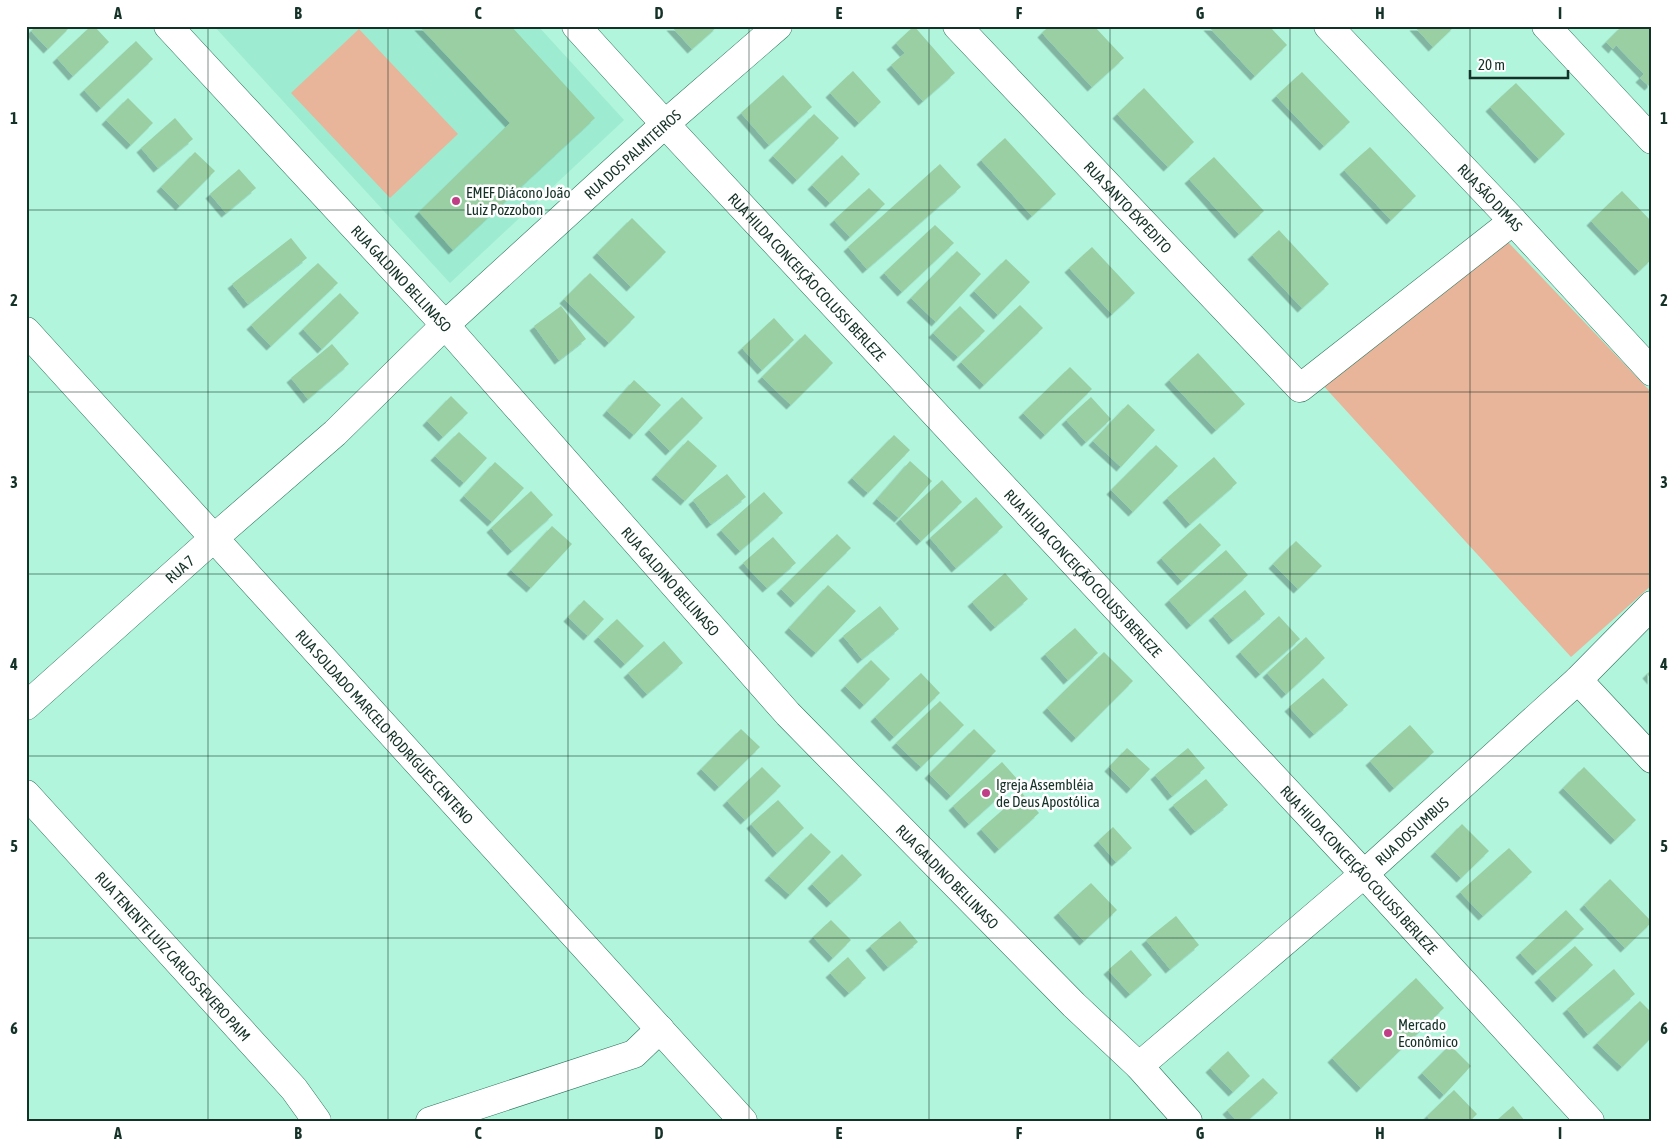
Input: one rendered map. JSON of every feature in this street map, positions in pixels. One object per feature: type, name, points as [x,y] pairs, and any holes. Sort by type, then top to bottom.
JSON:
[{"type":"street","name":"RUA GALDINO BELLINASO","points":[[168,26],[445,325],[788,714],[1067,998],[1139,1066],[1188,1121]]},
{"type":"street","name":"RUA HILDA CONCEIÇÃO COLUSSI BERLEZE","points":[[576,26],[665,124],[1364,874],[1590,1121]]},
{"type":"street","name":"RUA DOS PALMITEIROS","points":[[335,433],[445,325],[665,124],[778,26]]},
{"type":"street","name":"RUA SANTO EXPEDITO","points":[[957,26],[1300,388],[1513,221]]},
{"type":"street","name":"RUA SÃO DIMAS","points":[[1328,26],[1513,221],[1652,372]]},
{"type":"street","points":[[1546,26],[1652,140]]},
{"type":"street","name":"RUA SOLDADO MARCELO RODRIGUES CENTENO","points":[[26,331],[743,1121]]},
{"type":"street","name":"RUA 7","points":[[26,706],[335,433]]},
{"type":"street","name":"RUA DOS UMBUS","points":[[1139,1066],[1364,874],[1578,680],[1652,606]]},
{"type":"street","points":[[1578,680],[1652,759]]},
{"type":"street","name":"RUA TENENTE LUIZ CARLOS SEVERO PAIM","points":[[26,794],[294,1089],[317,1121]]},
{"type":"street","points":[[430,1121],[634,1054],[660,1029]]},
{"type":"shaded area","name":"EMEF Diácono João Luiz Pozzobon","points":[[214,26],[538,26],[624,120],[450,283]]},
{"type":"shaded area","points":[[359,29],[458,134],[390,198],[291,93]]},
{"type":"shaded area","points":[[1507,241],[1652,393],[1652,585],[1571,657],[1320,382]]},
{"type":"building","points":[[36,26],[71,26],[48,49],[31,31]]},
{"type":"building","points":[[91,26],[94,26],[109,42],[73,76],[57,58]]},
{"type":"building","points":[[419,26],[511,26],[595,118],[453,250],[419,212],[510,123]]},
{"type":"building","points":[[671,26],[718,26],[692,49]]},
{"type":"building","points":[[914,26],[955,73],[923,101],[891,65],[905,53],[896,43]]},
{"type":"building","points":[[1049,26],[1094,26],[1124,58],[1092,87],[1042,33]]},
{"type":"building","points":[[1208,26],[1269,26],[1287,45],[1255,76]]},
{"type":"building","points":[[1414,26],[1455,26],[1433,47]]},
{"type":"building","points":[[1622,26],[1647,26],[1652,31],[1652,83],[1649,86],[1640,78],[1644,74],[1616,45],[1613,49],[1606,42]]},
{"type":"building","points":[[136,41],[153,59],[101,108],[84,90]]},
{"type":"building","points":[[853,71],[881,102],[859,123],[830,93]]},
{"type":"building","points":[[1302,72],[1350,122],[1324,146],[1276,96]]},
{"type":"building","points":[[783,75],[812,107],[769,145],[741,113]]},
{"type":"building","points":[[1516,83],[1565,134],[1539,159],[1490,107]]},
{"type":"building","points":[[1144,88],[1194,142],[1168,167],[1117,114]]},
{"type":"building","points":[[128,98],[153,123],[131,145],[106,120]]},
{"type":"building","points":[[814,114],[839,138],[797,180],[773,156]]},
{"type":"building","points":[[175,118],[193,139],[158,168],[141,148]]},
{"type":"building","points":[[1005,138],[1056,194],[1032,216],[981,160]]},
{"type":"building","points":[[1370,147],[1416,196],[1391,220],[1344,170]]},
{"type":"building","points":[[195,152],[215,171],[180,206],[161,187]]},
{"type":"building","points":[[842,155],[860,174],[830,203],[812,185]]},
{"type":"building","points":[[1214,157],[1264,211],[1239,234],[1189,179]]},
{"type":"building","points":[[940,164],[961,187],[867,269],[848,247]]},
{"type":"building","points":[[239,169],[256,188],[226,213],[210,194]]},
{"type":"building","points":[[869,188],[885,204],[850,237],[834,220]]},
{"type":"building","points":[[1622,191],[1652,222],[1652,259],[1639,271],[1591,221]]},
{"type":"building","points":[[632,218],[666,252],[631,287],[597,253]]},
{"type":"building","points":[[935,225],[954,243],[902,292],[884,273]]},
{"type":"building","points":[[1279,230],[1329,284],[1302,308],[1252,255]]},
{"type":"building","points":[[291,238],[307,258],[248,304],[232,284]]},
{"type":"building","points":[[1092,247],[1135,293],[1112,314],[1069,268]]},
{"type":"building","points":[[957,251],[981,274],[936,322],[911,298]]},
{"type":"building","points":[[1006,259],[1030,282],[998,315],[974,291]]},
{"type":"building","points":[[318,263],[338,283],[271,346],[251,325]]},
{"type":"building","points":[[590,273],[635,317],[609,343],[564,299]]},
{"type":"building","points":[[340,293],[359,313],[322,349],[303,329]]},
{"type":"building","points":[[1020,305],[1043,328],[984,385],[961,362]]},
{"type":"building","points":[[561,306],[586,339],[559,360],[534,326]]},
{"type":"building","points":[[960,306],[985,331],[958,357],[933,333]]},
{"type":"building","points":[[774,318],[794,340],[762,370],[742,348]]},
{"type":"building","points":[[805,334],[833,363],[791,405],[762,377]]},
{"type":"building","points":[[332,344],[349,364],[308,399],[291,378]]},
{"type":"building","points":[[1198,353],[1245,404],[1216,430],[1169,380]]},
{"type":"building","points":[[1070,367],[1092,389],[1045,435],[1023,413]]},
{"type":"building","points":[[634,380],[661,405],[634,435],[607,411]]},
{"type":"building","points":[[451,396],[468,413],[443,437],[427,421]]},
{"type":"building","points":[[682,397],[703,418],[670,451],[649,430]]},
{"type":"building","points":[[1091,397],[1111,419],[1086,442],[1066,420]]},
{"type":"building","points":[[1128,404],[1155,430],[1121,467],[1093,441]]},
{"type":"building","points":[[459,432],[487,458],[464,483],[435,456]]},
{"type":"building","points":[[894,435],[910,450],[868,493],[852,478]]},
{"type":"building","points":[[688,440],[717,466],[685,501],[656,475]]},
{"type":"building","points":[[1156,445],[1178,466],[1133,512],[1111,490]]},
{"type":"building","points":[[1214,457],[1237,483],[1190,524],[1167,498]]},
{"type":"building","points":[[910,461],[932,481],[899,518],[877,499]]},
{"type":"building","points":[[495,462],[524,488],[492,522],[464,496]]},
{"type":"building","points":[[727,474],[746,497],[711,524],[693,500]]},
{"type":"building","points":[[942,480],[962,502],[921,541],[900,519]]},
{"type":"building","points":[[531,491],[553,515],[512,551],[491,528]]},
{"type":"building","points":[[764,492],[783,513],[740,551],[721,530]]},
{"type":"building","points":[[976,497],[1003,527],[956,568],[930,538]]},
{"type":"building","points":[[1200,523],[1221,545],[1182,581],[1161,558]]},
{"type":"building","points":[[552,526],[572,544],[531,588],[511,570]]},
{"type":"building","points":[[837,534],[851,548],[795,603],[781,589]]},
{"type":"building","points":[[773,537],[796,563],[767,588],[743,563]]},
{"type":"building","points":[[1296,541],[1322,566],[1298,589],[1273,564]]},
{"type":"building","points":[[1226,550],[1248,575],[1191,625],[1169,600]]},
{"type":"building","points":[[1005,573],[1028,599],[995,627],[972,602]]},
{"type":"building","points":[[828,585],[856,611],[816,653],[789,628]]},
{"type":"building","points":[[1245,590],[1265,614],[1233,640],[1213,616]]},
{"type":"building","points":[[584,600],[604,619],[588,636],[568,617]]},
{"type":"building","points":[[880,606],[899,629],[862,659],[843,636]]},
{"type":"building","points":[[1279,616],[1300,639],[1260,674],[1240,652]]},
{"type":"building","points":[[617,619],[644,646],[625,664],[598,637]]},
{"type":"building","points":[[1075,628],[1098,653],[1068,680],[1045,654]]},
{"type":"building","points":[[1306,637],[1325,658],[1286,694],[1267,673]]},
{"type":"building","points":[[664,641],[683,663],[647,694],[628,673]]},
{"type":"building","points":[[1104,652],[1133,681],[1076,738],[1047,708]]},
{"type":"building","points":[[871,660],[890,679],[864,705],[845,686]]},
{"type":"building","points":[[1652,669],[1652,680],[1647,674]]},
{"type":"building","points":[[921,673],[940,693],[894,737],[875,717]]},
{"type":"building","points":[[1323,678],[1348,705],[1314,734],[1289,707]]},
{"type":"building","points":[[940,701],[964,725],[921,767],[896,743]]},
{"type":"building","points":[[1410,725],[1434,752],[1394,788],[1370,761]]},
{"type":"building","points":[[741,729],[760,747],[719,787],[701,769]]},
{"type":"building","points":[[974,729],[996,751],[951,796],[929,774]]},
{"type":"building","points":[[1127,748],[1150,769],[1131,789],[1109,767]]},
{"type":"building","points":[[1188,748],[1205,768],[1172,796],[1155,775]]},
{"type":"building","name":"Igreja Assembléia de Deus Apostólica","points":[[1002,762],[1018,780],[969,824],[953,806]]},
{"type":"building","points":[[762,767],[781,786],[745,820],[727,801]]},
{"type":"building","points":[[1584,767],[1636,820],[1615,840],[1563,788]]},
{"type":"building","points":[[1206,779],[1228,805],[1195,831],[1173,805]]},
{"type":"building","points":[[1022,793],[1039,813],[999,849],[981,829]]},
{"type":"building","points":[[778,800],[804,828],[777,853],[751,824]]},
{"type":"building","points":[[1462,824],[1489,851],[1461,878],[1435,852]]},
{"type":"building","points":[[1113,827],[1132,848],[1116,862],[1098,841]]},
{"type":"building","points":[[811,833],[831,852],[790,895],[769,876]]},
{"type":"building","points":[[1509,848],[1532,872],[1483,916],[1460,892]]},
{"type":"building","points":[[842,854],[862,875],[831,903],[812,884]]},
{"type":"building","points":[[1610,879],[1652,922],[1625,948],[1584,905]]},
{"type":"building","points":[[1091,883],[1117,910],[1084,941],[1058,913]]},
{"type":"building","points":[[1566,910],[1584,929],[1537,971],[1520,953]]},
{"type":"building","points":[[1176,916],[1199,945],[1170,969],[1146,940]]},
{"type":"building","points":[[831,920],[851,940],[833,958],[813,937]]},
{"type":"building","points":[[900,921],[918,942],[888,967],[870,946]]},
{"type":"building","points":[[1575,946],[1593,965],[1557,998],[1539,978]]},
{"type":"building","points":[[1131,950],[1152,975],[1130,994],[1108,970]]},
{"type":"building","points":[[848,957],[866,978],[849,993],[830,973]]},
{"type":"building","points":[[1614,969],[1635,994],[1588,1034],[1567,1009]]},
{"type":"building","name":"Mercado Econômico","points":[[1416,978],[1444,1008],[1361,1088],[1332,1058]]},
{"type":"building","points":[[1640,1001],[1652,1013],[1652,1037],[1622,1067],[1597,1043]]},
{"type":"building","points":[[1450,1045],[1471,1066],[1444,1095],[1422,1073]]},
{"type":"building","points":[[1228,1051],[1250,1076],[1233,1092],[1210,1068]]},
{"type":"building","points":[[1263,1078],[1278,1093],[1247,1121],[1237,1121],[1227,1110]]},
{"type":"building","points":[[1454,1090],[1477,1114],[1470,1121],[1431,1121],[1427,1116]]},
{"type":"building","points":[[1513,1106],[1525,1121],[1496,1121]]},
{"type":"place","name":"EMEF Diácono João Luiz Pozzobon","points":[[456,201]]},
{"type":"place","name":"Igreja Assembléia de Deus Apostólica","points":[[986,793]]},
{"type":"place","name":"Mercado Econômico","points":[[1388,1033]]}]
